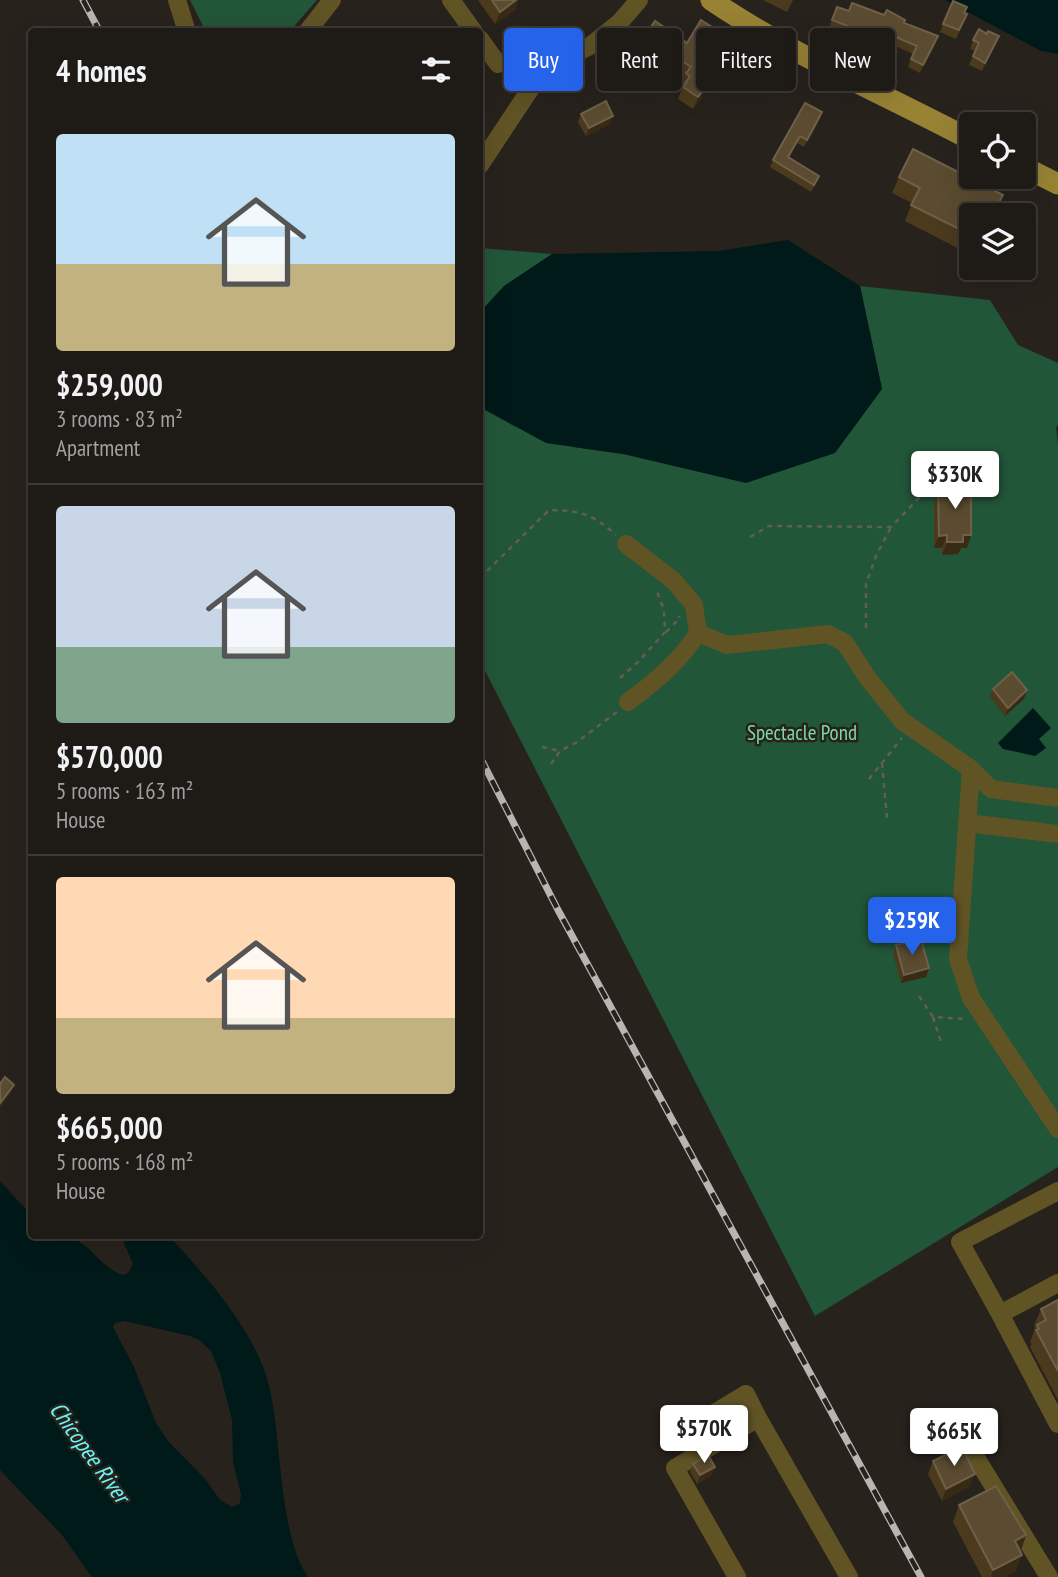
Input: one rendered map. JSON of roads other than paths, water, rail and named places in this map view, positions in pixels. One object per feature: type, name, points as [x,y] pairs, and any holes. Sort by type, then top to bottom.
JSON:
[{"type":"main road","points":[[711,0],[748,24],[959,134]]},
{"type":"main road","points":[[1036,173],[1058,184]]},
{"type":"lane","points":[[177,0],[186,28]]},
{"type":"lane","points":[[310,28],[332,0]]},
{"type":"lane","points":[[451,0],[470,28]]},
{"type":"lane","points":[[483,160],[543,70],[590,46],[620,22],[639,0]]},
{"type":"lane","points":[[483,45],[498,64]]},
{"type":"lane","points":[[626,544],[674,582],[694,605],[698,633],[685,653],[652,685],[628,702]]},
{"type":"lane","points":[[698,633],[727,645],[828,634],[845,643],[867,677],[902,721],[971,769],[991,789],[1058,798]]},
{"type":"lane","points":[[971,769],[958,959],[971,998],[1058,1129]]},
{"type":"lane","points":[[967,823],[1058,834]]},
{"type":"lane","points":[[1058,1191],[960,1242],[1058,1424]]},
{"type":"lane","points":[[1000,1314],[1058,1283]]},
{"type":"lane","points":[[678,1435],[746,1394],[849,1577]]},
{"type":"lane","points":[[737,1577],[675,1468],[758,1418]]},
{"type":"lane","points":[[967,1443],[994,1483],[1049,1577]]},
{"type":"water","points":[[945,0],[1058,0],[1058,54],[1041,51]]},
{"type":"water","points":[[788,240],[860,286],[882,389],[835,453],[746,483],[623,454],[546,443],[483,409],[483,309],[504,286],[552,254],[718,251]]},
{"type":"water","points":[[1033,708],[1051,728],[1039,739],[1046,748],[1035,756],[1003,749],[998,743]]},
{"type":"water","name":"Chicopee River","points":[[0,1181],[28,1212],[28,1239],[74,1239],[108,1267],[123,1275],[128,1273],[133,1264],[122,1239],[172,1239],[229,1307],[255,1348],[264,1369],[274,1411],[286,1514],[299,1559],[308,1577],[92,1577],[62,1535],[0,1470]],"holes":[[[125,1321],[199,1340],[211,1351],[220,1373],[232,1420],[233,1462],[241,1494],[240,1503],[232,1507],[220,1500],[206,1480],[168,1441],[156,1423],[134,1367],[113,1327],[115,1323]]]},
{"type":"railway","points":[[83,0],[98,28]]},
{"type":"railway","points":[[483,763],[558,910],[921,1577]]},
{"type":"park label","name":"Spectacle Pond","points":[[802,732]]}]
